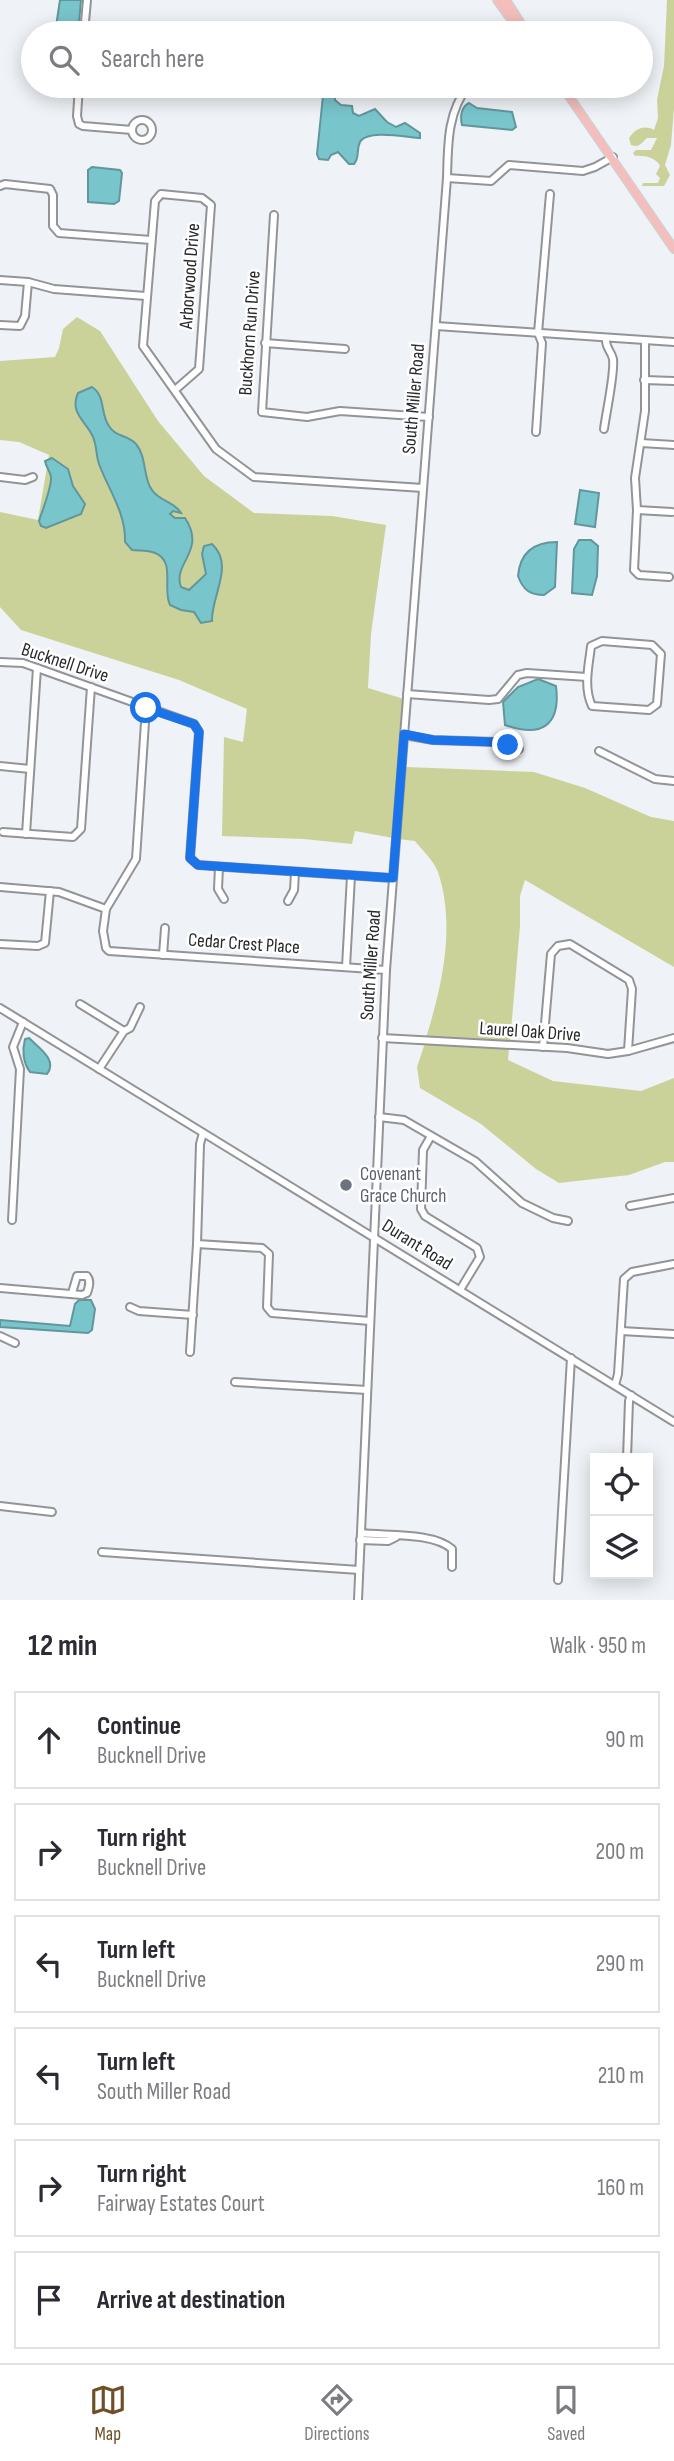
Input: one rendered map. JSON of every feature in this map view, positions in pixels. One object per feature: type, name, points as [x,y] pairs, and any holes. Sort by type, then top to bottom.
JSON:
[{"type":"main road","points":[[497,0],[512,21]]},
{"type":"main road","points":[[506,0],[519,21]]},
{"type":"main road","points":[[570,98],[674,249]]},
{"type":"street","points":[[85,21],[86,0]]},
{"type":"street","points":[[78,98],[79,124],[132,130]]},
{"type":"street","name":"South Miller Road","points":[[358,1600],[386,970],[450,124],[461,98]]},
{"type":"street","points":[[447,178],[491,181],[509,165],[583,171],[612,157]]},
{"type":"street","points":[[0,186],[5,184],[50,189],[53,195],[53,226],[59,233],[151,240]]},
{"type":"street","name":"Arborwood Drive","points":[[175,390],[199,369],[211,205],[202,198],[161,194],[155,201],[144,346],[216,449],[254,477],[423,488]]},
{"type":"street","points":[[536,432],[542,343],[538,333],[550,194]]},
{"type":"street","name":"Buckhorn Run Drive","points":[[274,215],[262,412],[307,417],[340,411],[429,417]]},
{"type":"street","points":[[0,280],[28,282],[54,289],[146,296]]},
{"type":"street","points":[[0,325],[20,326],[25,316],[28,282]]},
{"type":"street","points":[[436,326],[674,342]]},
{"type":"street","points":[[604,429],[610,396],[612,359],[605,344],[606,338]]},
{"type":"street","points":[[645,341],[645,411],[635,478],[638,510],[634,570],[639,575],[670,577]]},
{"type":"street","points":[[265,343],[345,349]]},
{"type":"street","points":[[644,380],[674,381]]},
{"type":"street","points":[[641,443],[674,445]]},
{"type":"street","points":[[0,477],[25,481],[33,477]]},
{"type":"street","points":[[638,510],[672,512]]},
{"type":"street","points":[[602,641],[652,645],[661,654],[657,704],[649,710],[592,706],[588,697],[587,677],[591,646],[602,641]]},
{"type":"street","name":"Bucknell Drive","points":[[0,662],[23,663],[194,724],[199,732],[190,858],[198,865],[393,878]]},
{"type":"street","points":[[26,834],[37,668]]},
{"type":"street","points":[[407,694],[489,700],[498,699],[517,675],[527,673],[587,677]]},
{"type":"street","points":[[3,832],[74,837],[81,829],[91,687]]},
{"type":"street","points":[[0,887],[50,891],[106,909],[136,859],[146,708]]},
{"type":"street","points":[[404,734],[433,740],[496,742],[519,749]]},
{"type":"street","points":[[599,751],[655,779],[674,781]]},
{"type":"street","points":[[0,766],[30,769]]},
{"type":"street","points":[[219,867],[218,889],[224,899]]},
{"type":"street","points":[[288,901],[294,890],[295,872]]},
{"type":"street","points":[[346,967],[351,876]]},
{"type":"street","points":[[0,944],[38,946],[46,943],[50,891]]},
{"type":"street","name":"Cedar Crest Place","points":[[106,909],[103,944],[109,951],[386,970]]},
{"type":"street","points":[[163,955],[165,928]]},
{"type":"street","points":[[543,1047],[551,954],[558,946],[570,944],[629,980],[632,989],[628,1051]]},
{"type":"street","points":[[80,1004],[124,1031]]},
{"type":"street","points":[[99,1069],[124,1031],[130,1028],[140,1007]]},
{"type":"street","name":"Durant Road","points":[[0,1008],[674,1422]]},
{"type":"street","points":[[12,1220],[20,1069],[13,1047],[23,1022]]},
{"type":"street","name":"Laurel Oak Drive","points":[[382,1038],[543,1047],[608,1054],[674,1038]]},
{"type":"street","points":[[379,1117],[404,1120],[475,1161],[522,1203],[553,1218],[568,1221]]},
{"type":"street","points":[[190,1352],[200,1144],[203,1133]]},
{"type":"street","points":[[432,1136],[423,1150],[421,1209],[425,1216],[477,1248],[480,1256],[460,1290]]},
{"type":"street","points":[[630,1206],[674,1198]]},
{"type":"street","points":[[197,1244],[262,1248],[269,1254],[267,1307],[272,1313],[370,1321]]},
{"type":"street","points":[[615,1385],[618,1374],[622,1286],[632,1272],[674,1264]]},
{"type":"street","points":[[0,1288],[72,1293]]},
{"type":"street","points":[[130,1307],[139,1311],[192,1315]]},
{"type":"street","points":[[621,1331],[674,1334]]},
{"type":"street","points":[[0,1336],[15,1343]]},
{"type":"street","points":[[558,1580],[571,1358]]},
{"type":"street","points":[[235,1382],[367,1390]]},
{"type":"street","points":[[627,1453],[631,1395]]},
{"type":"street","points":[[0,1506],[52,1512]]},
{"type":"street","points":[[360,1537],[388,1541],[396,1536],[429,1539],[450,1546],[453,1553],[452,1567]]},
{"type":"street","points":[[102,1552],[359,1570]]},
{"type":"green space","points":[[667,0],[674,0],[674,108],[671,145],[665,165],[670,175],[664,186],[642,186],[643,183],[658,183],[660,178],[656,174],[660,166],[653,159],[635,156],[633,153],[636,150],[651,150],[657,138],[647,138],[636,146],[631,145],[629,138],[640,128],[654,130],[658,118],[657,100],[664,66]]},
{"type":"green space","points":[[77,317],[100,331],[158,421],[204,476],[254,513],[332,516],[386,525],[371,634],[368,688],[404,699],[393,838],[355,831],[352,844],[222,836],[224,737],[243,742],[247,709],[179,680],[21,630],[0,607],[0,512],[38,520],[49,455],[19,442],[0,440],[0,361],[55,357],[63,329]]},
{"type":"green space","points":[[406,767],[534,772],[585,788],[651,817],[674,821],[674,967],[525,880],[520,896],[510,1042],[426,1038],[442,977],[446,913],[434,864],[415,841],[398,839]]},
{"type":"green space","points":[[425,1043],[509,1048],[508,1060],[553,1081],[641,1091],[674,1078],[674,1162],[665,1162],[629,1175],[559,1183],[536,1169],[481,1124],[420,1088],[417,1067]]},
{"type":"water","points":[[60,0],[81,0],[79,21],[57,21]]},
{"type":"water","points":[[323,98],[335,98],[341,105],[352,106],[353,113],[359,116],[375,109],[396,127],[405,123],[420,133],[420,138],[387,135],[364,138],[360,142],[354,164],[349,164],[338,152],[328,160],[319,159],[317,154]]},
{"type":"water","points":[[469,103],[477,108],[512,112],[516,127],[512,130],[462,125],[462,113]]},
{"type":"water","points":[[92,167],[120,170],[119,201],[114,204],[88,202],[88,170]]},
{"type":"water","points":[[92,387],[99,395],[106,421],[112,430],[133,441],[139,449],[152,490],[178,509],[181,513],[173,511],[170,514],[175,518],[185,518],[191,529],[191,548],[179,578],[181,587],[189,590],[206,574],[202,554],[204,546],[212,544],[219,552],[222,571],[212,621],[201,623],[194,612],[170,605],[165,562],[155,553],[132,550],[125,542],[123,521],[99,464],[94,440],[77,411],[78,393]]},
{"type":"water","points":[[52,458],[68,469],[73,486],[85,504],[81,514],[46,528],[41,526],[39,521],[51,481],[45,461]]},
{"type":"water","points":[[580,490],[599,493],[595,527],[575,524]]},
{"type":"water","points":[[579,540],[591,540],[598,546],[597,576],[592,595],[572,593],[574,549]]},
{"type":"water","points":[[557,542],[555,587],[544,595],[531,593],[522,585],[518,576],[525,555],[541,544]]},
{"type":"water","points":[[538,679],[556,686],[557,700],[552,719],[538,729],[518,729],[505,725],[503,702],[518,687]]},
{"type":"water","points":[[29,1038],[49,1059],[50,1069],[47,1074],[30,1072],[28,1068],[24,1048],[25,1039]]},
{"type":"water","points":[[79,1300],[91,1300],[95,1309],[92,1330],[88,1333],[0,1327],[0,1320],[70,1326],[75,1304]]},
{"type":"place","name":"Covenant Grace Church","points":[[346,1185]]},
{"type":"route","points":[[146,708],[194,724],[199,732],[190,858],[198,865],[393,878],[404,734],[433,740],[496,742],[508,745]]}]
